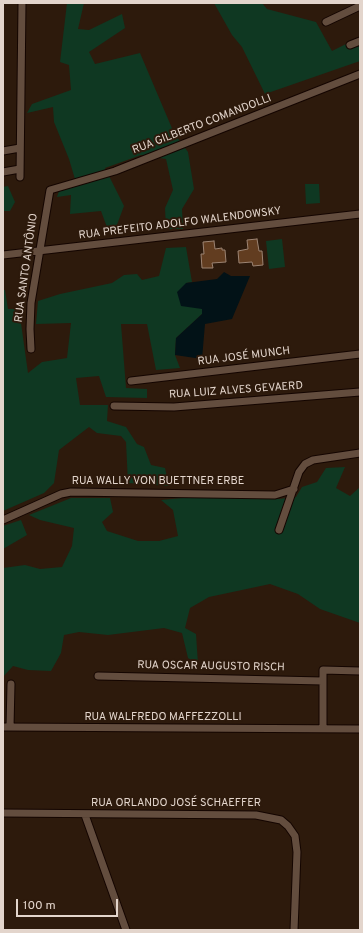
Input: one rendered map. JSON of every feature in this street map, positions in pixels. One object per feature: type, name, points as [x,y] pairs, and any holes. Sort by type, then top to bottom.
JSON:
[{"type":"street","points":[[20,178],[22,3]]},
{"type":"street","points":[[326,22],[360,6]]},
{"type":"street","points":[[350,45],[360,41]]},
{"type":"street","name":"RUA GILBERTO COMANDOLLI","points":[[50,190],[115,171],[360,74]]},
{"type":"street","points":[[3,151],[20,148]]},
{"type":"street","points":[[3,172],[20,168]]},
{"type":"street","name":"RUA SANTO ANTÔNIO","points":[[31,349],[30,316],[39,251],[50,190]]},
{"type":"street","name":"RUA PREFEITO ADOLFO WALENDOWSKY","points":[[3,255],[360,214]]},
{"type":"street","name":"RUA JOSÉ MUNCH","points":[[131,381],[360,354]]},
{"type":"street","name":"RUA LUIZ ALVES GEVAERD","points":[[114,406],[174,407],[360,392]]},
{"type":"street","points":[[279,530],[299,472],[305,464],[314,460],[360,453]]},
{"type":"street","name":"RUA WALLY VON BUETTNER ERBE","points":[[3,520],[61,494],[71,492],[275,494],[294,489]]},
{"type":"street","points":[[323,728],[323,670],[360,671]]},
{"type":"street","name":"RUA OSCAR AUGUSTO RISCH","points":[[98,676],[323,681]]},
{"type":"street","points":[[7,727],[11,684]]},
{"type":"street","name":"RUA WALFREDO MAFFEZZOLLI","points":[[7,727],[360,729]]},
{"type":"street","name":"RUA ORLANDO JOSÉ SCHAEFFER","points":[[3,814],[256,815],[281,820],[288,826],[295,836],[297,852],[294,930]]},
{"type":"street","points":[[85,814],[126,930]]},
{"type":"green space","points":[[67,3],[84,3],[78,29],[89,30],[122,14],[125,28],[89,52],[95,64],[140,53],[174,133],[188,152],[194,189],[182,209],[183,229],[166,229],[165,208],[173,190],[166,159],[141,155],[105,168],[124,206],[115,230],[108,230],[101,211],[70,214],[71,195],[57,197],[59,191],[77,186],[69,159],[54,122],[53,107],[27,113],[32,104],[71,90],[69,65],[60,62]]},
{"type":"green space","points":[[214,3],[262,3],[267,9],[316,22],[332,51],[360,37],[360,61],[265,94],[242,47],[232,35]]},
{"type":"green space","points":[[305,184],[319,184],[320,203],[306,204]]},
{"type":"green space","points":[[8,186],[15,202],[10,211],[3,211],[3,187]]},
{"type":"green space","points":[[282,239],[285,267],[269,269],[266,241]]},
{"type":"green space","points":[[186,247],[192,282],[186,283],[202,309],[202,314],[176,338],[175,355],[180,368],[156,370],[147,324],[121,324],[126,388],[147,389],[147,398],[106,397],[99,376],[76,378],[80,405],[108,405],[107,421],[126,427],[137,444],[144,447],[151,465],[165,468],[169,486],[128,483],[126,442],[121,436],[97,433],[89,427],[59,450],[54,483],[44,493],[3,511],[3,290],[5,290],[8,309],[19,309],[28,373],[42,362],[67,358],[71,323],[36,324],[38,301],[60,294],[112,283],[124,275],[137,274],[142,280],[159,276],[166,248]]},
{"type":"green space","points":[[345,467],[336,488],[350,496],[360,487],[360,623],[320,609],[298,594],[270,584],[209,597],[190,608],[185,628],[196,634],[198,664],[188,658],[182,633],[164,628],[108,635],[79,632],[64,635],[61,653],[51,671],[28,670],[13,666],[3,677],[3,568],[25,565],[40,569],[62,567],[72,546],[74,528],[40,520],[29,515],[71,498],[110,498],[113,512],[102,522],[107,531],[138,541],[159,541],[178,536],[173,510],[161,500],[193,497],[279,499],[296,497],[302,487],[317,482],[326,468]]},
{"type":"green space","points":[[21,520],[27,535],[3,549],[3,526]]},
{"type":"shaded area","points":[[224,272],[231,276],[250,276],[232,319],[205,324],[202,359],[175,355],[176,338],[202,314],[202,309],[181,306],[177,292],[186,283],[217,279]]},
{"type":"building","points":[[257,239],[259,251],[262,251],[263,265],[253,266],[252,262],[239,263],[238,251],[248,249],[247,240]]},
{"type":"building","points":[[214,241],[215,249],[222,248],[222,250],[225,250],[226,262],[212,263],[213,268],[202,268],[201,254],[204,254],[203,242]]}]
